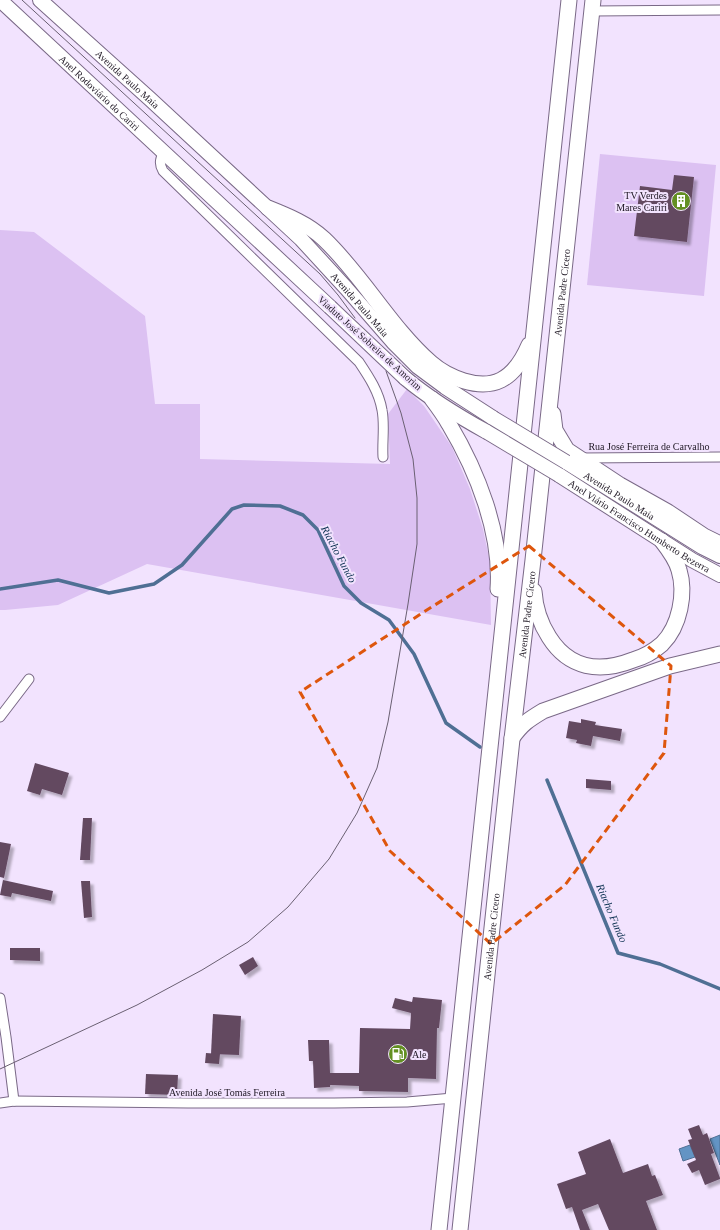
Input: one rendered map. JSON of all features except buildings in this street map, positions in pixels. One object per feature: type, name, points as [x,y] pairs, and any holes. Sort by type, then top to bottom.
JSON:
[{"type":"highway","name":"Avenida Padre Cícero","points":[[439,1230],[569,0]]},
{"type":"highway","name":"Avenida Padre Cícero","points":[[460,1230],[592,6]]},
{"type":"highway","points":[[268,208],[297,220],[323,239],[352,270],[405,336],[431,363],[454,378],[465,382],[478,384],[501,380],[516,368],[523,359],[533,335]]},
{"type":"highway","points":[[550,397],[555,430],[572,460],[668,512],[704,536],[720,544]]},
{"type":"highway","points":[[432,399],[449,423],[462,447],[481,492],[491,524],[498,555],[496,622],[501,638]]},
{"type":"highway","points":[[533,560],[535,596],[542,625],[552,642],[564,655],[580,664],[597,668],[613,667],[645,656],[662,644],[673,629],[680,609],[682,587],[679,570],[673,555],[662,541]]},
{"type":"highway","points":[[512,739],[520,727],[530,718],[543,712],[670,666],[720,654]]},
{"type":"main road","name":"Anel Rodoviário do Cariri","points":[[0,0],[199,186]]},
{"type":"main road","name":"Avenida Paulo Maia","points":[[40,0],[301,239],[393,342],[418,367],[445,387],[493,418],[572,460],[702,547],[720,556]]},
{"type":"main road","name":"Viaduto José Sobreira de Amorim","points":[[199,186],[405,378],[432,399],[465,420],[559,475]]},
{"type":"main road","name":"Anel Viário Francisco Humberto Bezerra","points":[[559,475],[692,560],[720,575]]},
{"type":"street","points":[[592,6],[720,10]]},
{"type":"street","points":[[163,153],[160,160],[160,166],[163,171],[359,362],[369,376],[377,393],[382,411],[383,457]]},
{"type":"street","name":"Rua José Ferreira de Carvalho","points":[[572,460],[720,457]]},
{"type":"street","points":[[0,717],[29,679]]},
{"type":"street","points":[[0,998],[14,1102]]},
{"type":"street","name":"Avenida José Tomás Ferreira","points":[[0,1103],[334,1103],[407,1102],[453,1098]]},
{"type":"highlighted area","points":[[529,546],[671,666],[664,753],[565,885],[491,944],[390,851],[300,692]]},
{"type":"shaded area","points":[[600,154],[716,165],[704,296],[587,285]]},
{"type":"shaded area","points":[[0,230],[34,232],[145,316],[155,404],[200,404],[200,459],[390,464],[388,414],[407,389],[424,406],[452,447],[470,489],[483,529],[490,562],[491,625],[147,564],[58,605],[0,610]]},
{"type":"water","points":[[720,1135],[720,1165],[710,1139]]},
{"type":"water","points":[[690,1145],[695,1157],[683,1161],[679,1149]]},
{"type":"waterway","name":"Riacho Fundo","points":[[0,589],[58,580],[109,593],[154,584],[182,565],[232,509],[244,505],[280,506],[303,515],[318,530],[344,586],[361,603],[389,620],[414,654],[446,723],[480,747]]},
{"type":"waterway","name":"Riacho Fundo","points":[[547,780],[618,953],[660,964],[720,989]]},
{"type":"tram line","points":[[22,0],[320,274],[355,318]]},
{"type":"tram line","points":[[0,1069],[137,1005],[202,970],[248,942],[288,907],[329,859],[357,813],[377,768],[388,722],[417,544],[417,498],[413,459],[401,413],[386,371]]},
{"type":"place","name":"TV Verdes Mares Cariri","points":[[681,201]]},
{"type":"place","name":"Ale","points":[[398,1054]]}]
